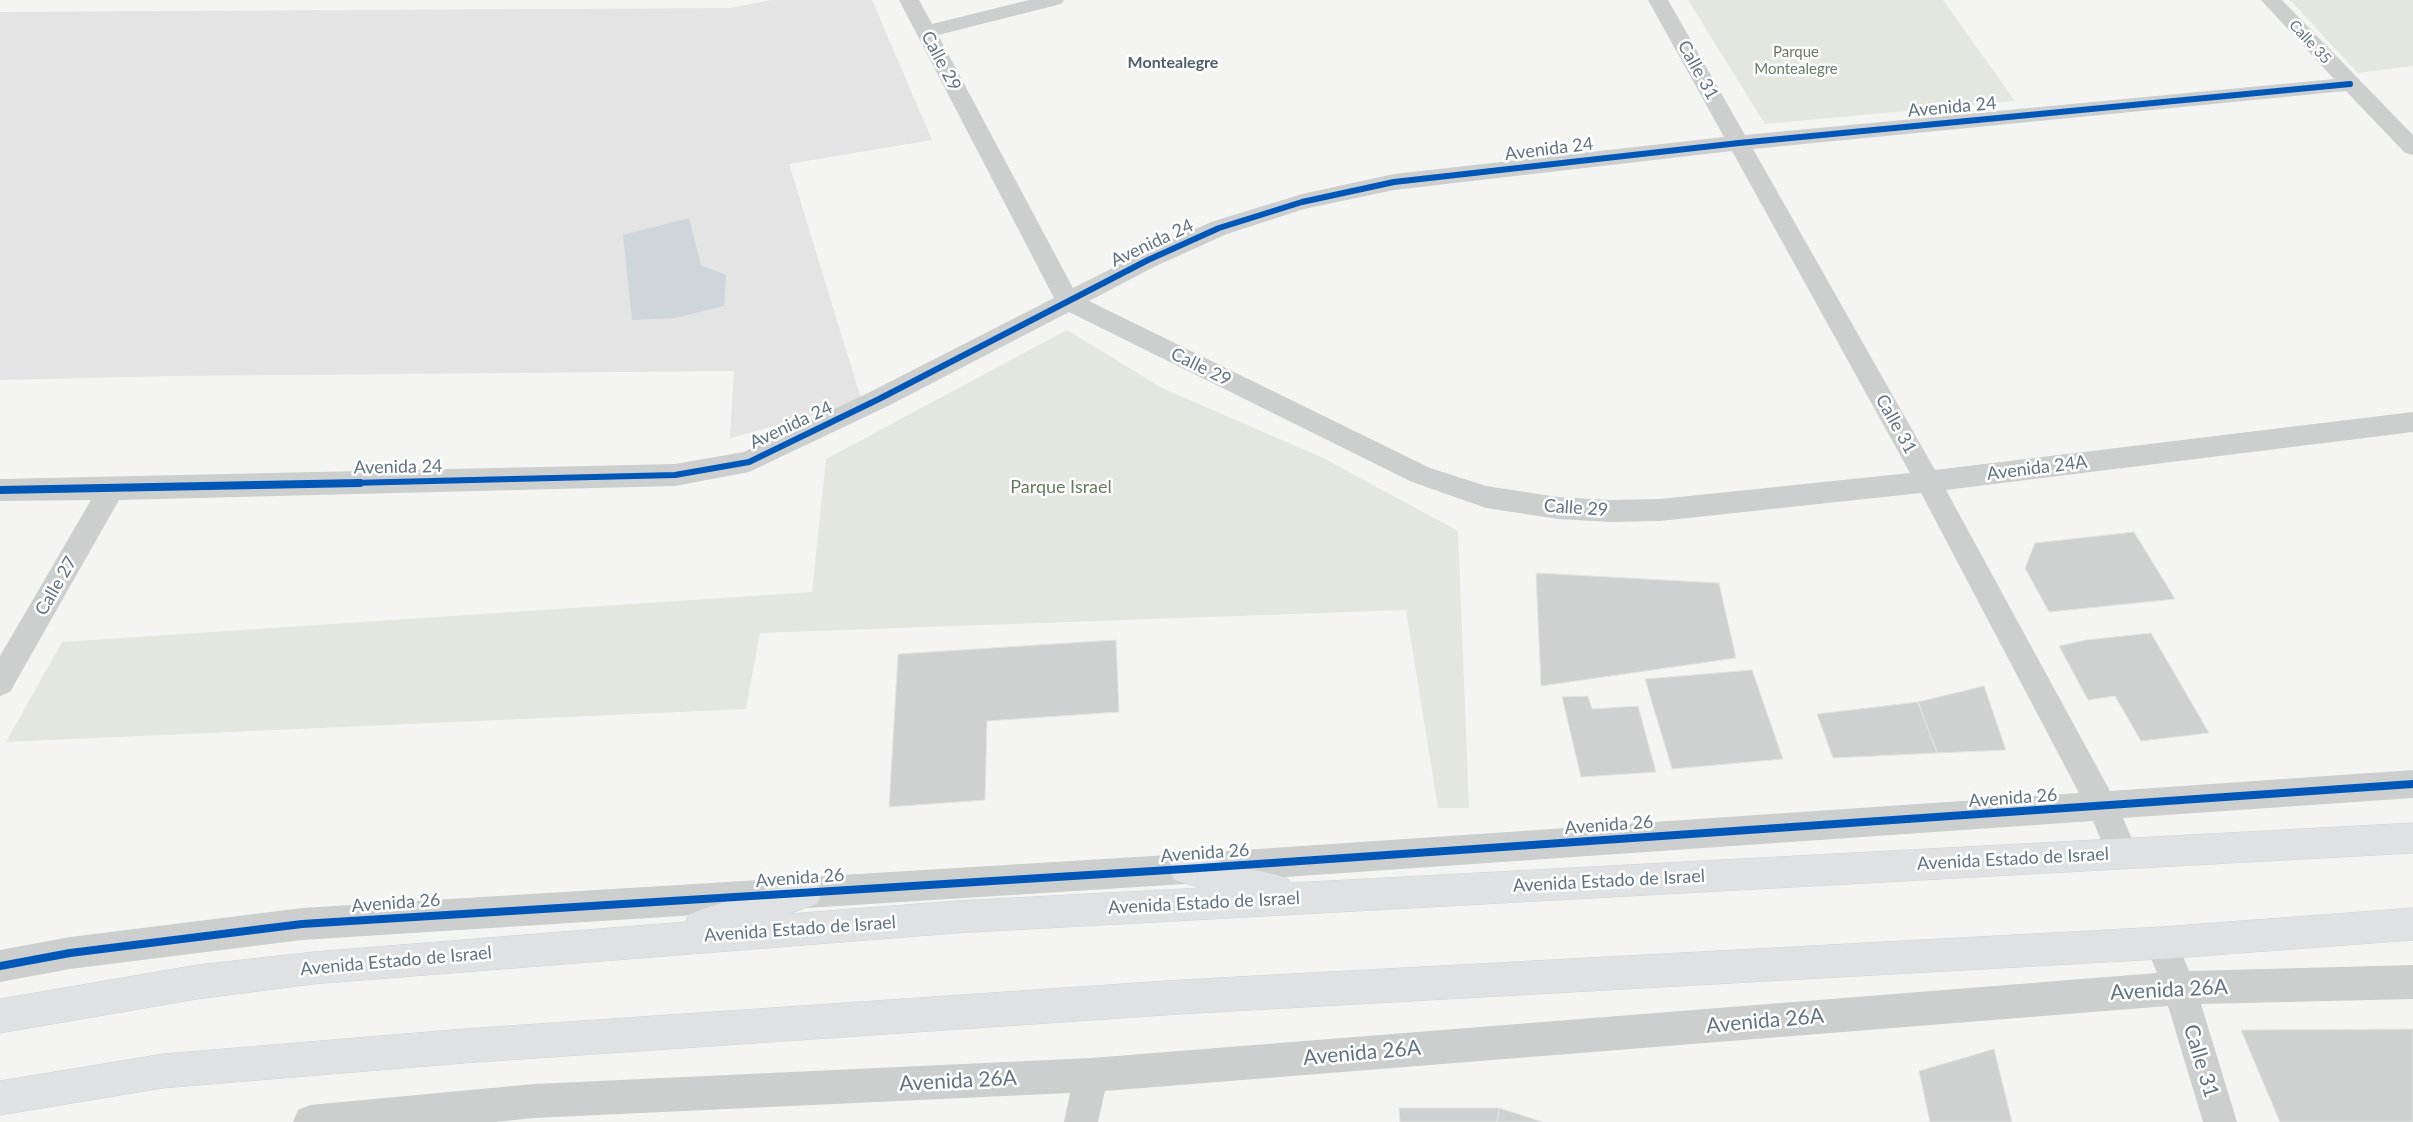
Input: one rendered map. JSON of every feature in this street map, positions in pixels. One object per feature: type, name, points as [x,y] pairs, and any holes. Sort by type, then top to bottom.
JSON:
[{"type":"main road","name":"Avenida Estado de Israel","points":[[0,1016],[197,982],[313,968],[956,917],[2413,838]]},
{"type":"main road","points":[[1185,869],[1310,897]]},
{"type":"main road","points":[[654,940],[806,893]]},
{"type":"main road","points":[[0,1098],[163,1071],[464,1046],[1180,997],[2161,943],[2413,924]]},
{"type":"street","name":"Calle 29","points":[[909,0],[1068,301],[1421,475],[1486,497],[1558,508],[1610,511],[1660,510]]},
{"type":"street","points":[[925,32],[1054,0]]},
{"type":"street","name":"Calle 31","points":[[1658,0],[1928,482],[2102,806],[2122,853]]},
{"type":"street","name":"Calle 35","points":[[2271,0],[2413,148]]},
{"type":"street","name":"Avenida 24","points":[[0,490],[675,475],[750,462],[879,399],[1148,260],[1219,228],[1302,202],[1394,182],[1739,143],[2350,84]]},
{"type":"street","name":"Avenida 24A","points":[[1660,510],[1928,482],[2413,422]]},
{"type":"street","name":"Calle 27","points":[[0,683],[111,489]]},
{"type":"street","name":"Avenida 26","points":[[0,966],[80,952],[302,924],[1185,869],[2413,784]]},
{"type":"street","name":"Calle 31","points":[[2161,943],[2179,988],[2220,1122]]},
{"type":"street","name":"Avenida 26A","points":[[310,1122],[531,1112],[1091,1075],[2179,988],[2413,982]]},
{"type":"street","points":[[1081,1122],[1091,1075]]},
{"type":"shaded area","points":[[772,0],[872,0],[932,140],[789,164],[862,402],[730,438],[734,371],[170,376],[0,380],[0,12],[730,8]]},
{"type":"shaded area","points":[[689,218],[701,265],[726,275],[724,306],[675,318],[632,320],[623,235]]},
{"type":"green space","name":"Parque Montealegre","points":[[1688,0],[1943,0],[2015,101],[1765,124]]},
{"type":"green space","points":[[2290,0],[2413,0],[2413,66],[2358,73]]},
{"type":"green space","name":"Parque Israel","points":[[1067,330],[1162,388],[1323,458],[1458,531],[1469,808],[1438,808],[1406,610],[760,633],[746,709],[6,742],[62,642],[812,592],[826,459]]},
{"type":"building","points":[[2134,532],[2175,599],[2049,612],[2025,568],[2035,543]]},
{"type":"building","points":[[1536,573],[1719,583],[1736,658],[1541,686]]},
{"type":"building","points":[[2151,633],[2209,733],[2141,741],[2115,696],[2088,700],[2059,646],[2086,640]]},
{"type":"building","points":[[1116,640],[1119,712],[987,721],[985,800],[889,807],[898,654]]},
{"type":"building","points":[[1752,670],[1783,759],[1672,769],[1645,679]]},
{"type":"building","points":[[1984,686],[2006,750],[1937,753],[1918,702]]},
{"type":"building","points":[[1588,696],[1592,709],[1638,706],[1656,772],[1581,777],[1562,697]]},
{"type":"building","points":[[1918,702],[1937,753],[1833,758],[1817,714]]},
{"type":"building","points":[[2413,1029],[2413,1122],[2280,1122],[2241,1030]]},
{"type":"building","points":[[1994,1049],[2012,1122],[1930,1122],[1919,1071]]},
{"type":"building","points":[[1399,1108],[1499,1108],[1497,1122],[1400,1122]]},
{"type":"building","points":[[1499,1108],[1543,1122],[1497,1122]]},
{"type":"cycle path","points":[[0,490],[675,475],[749,462],[879,399],[1148,260],[1219,228],[1302,202],[1394,182],[1739,143],[2350,84]]},
{"type":"cycle path","points":[[0,966],[70,953],[302,924],[1185,869],[2413,784]]},
{"type":"district","name":"Montealegre","points":[[1173,63]]}]
